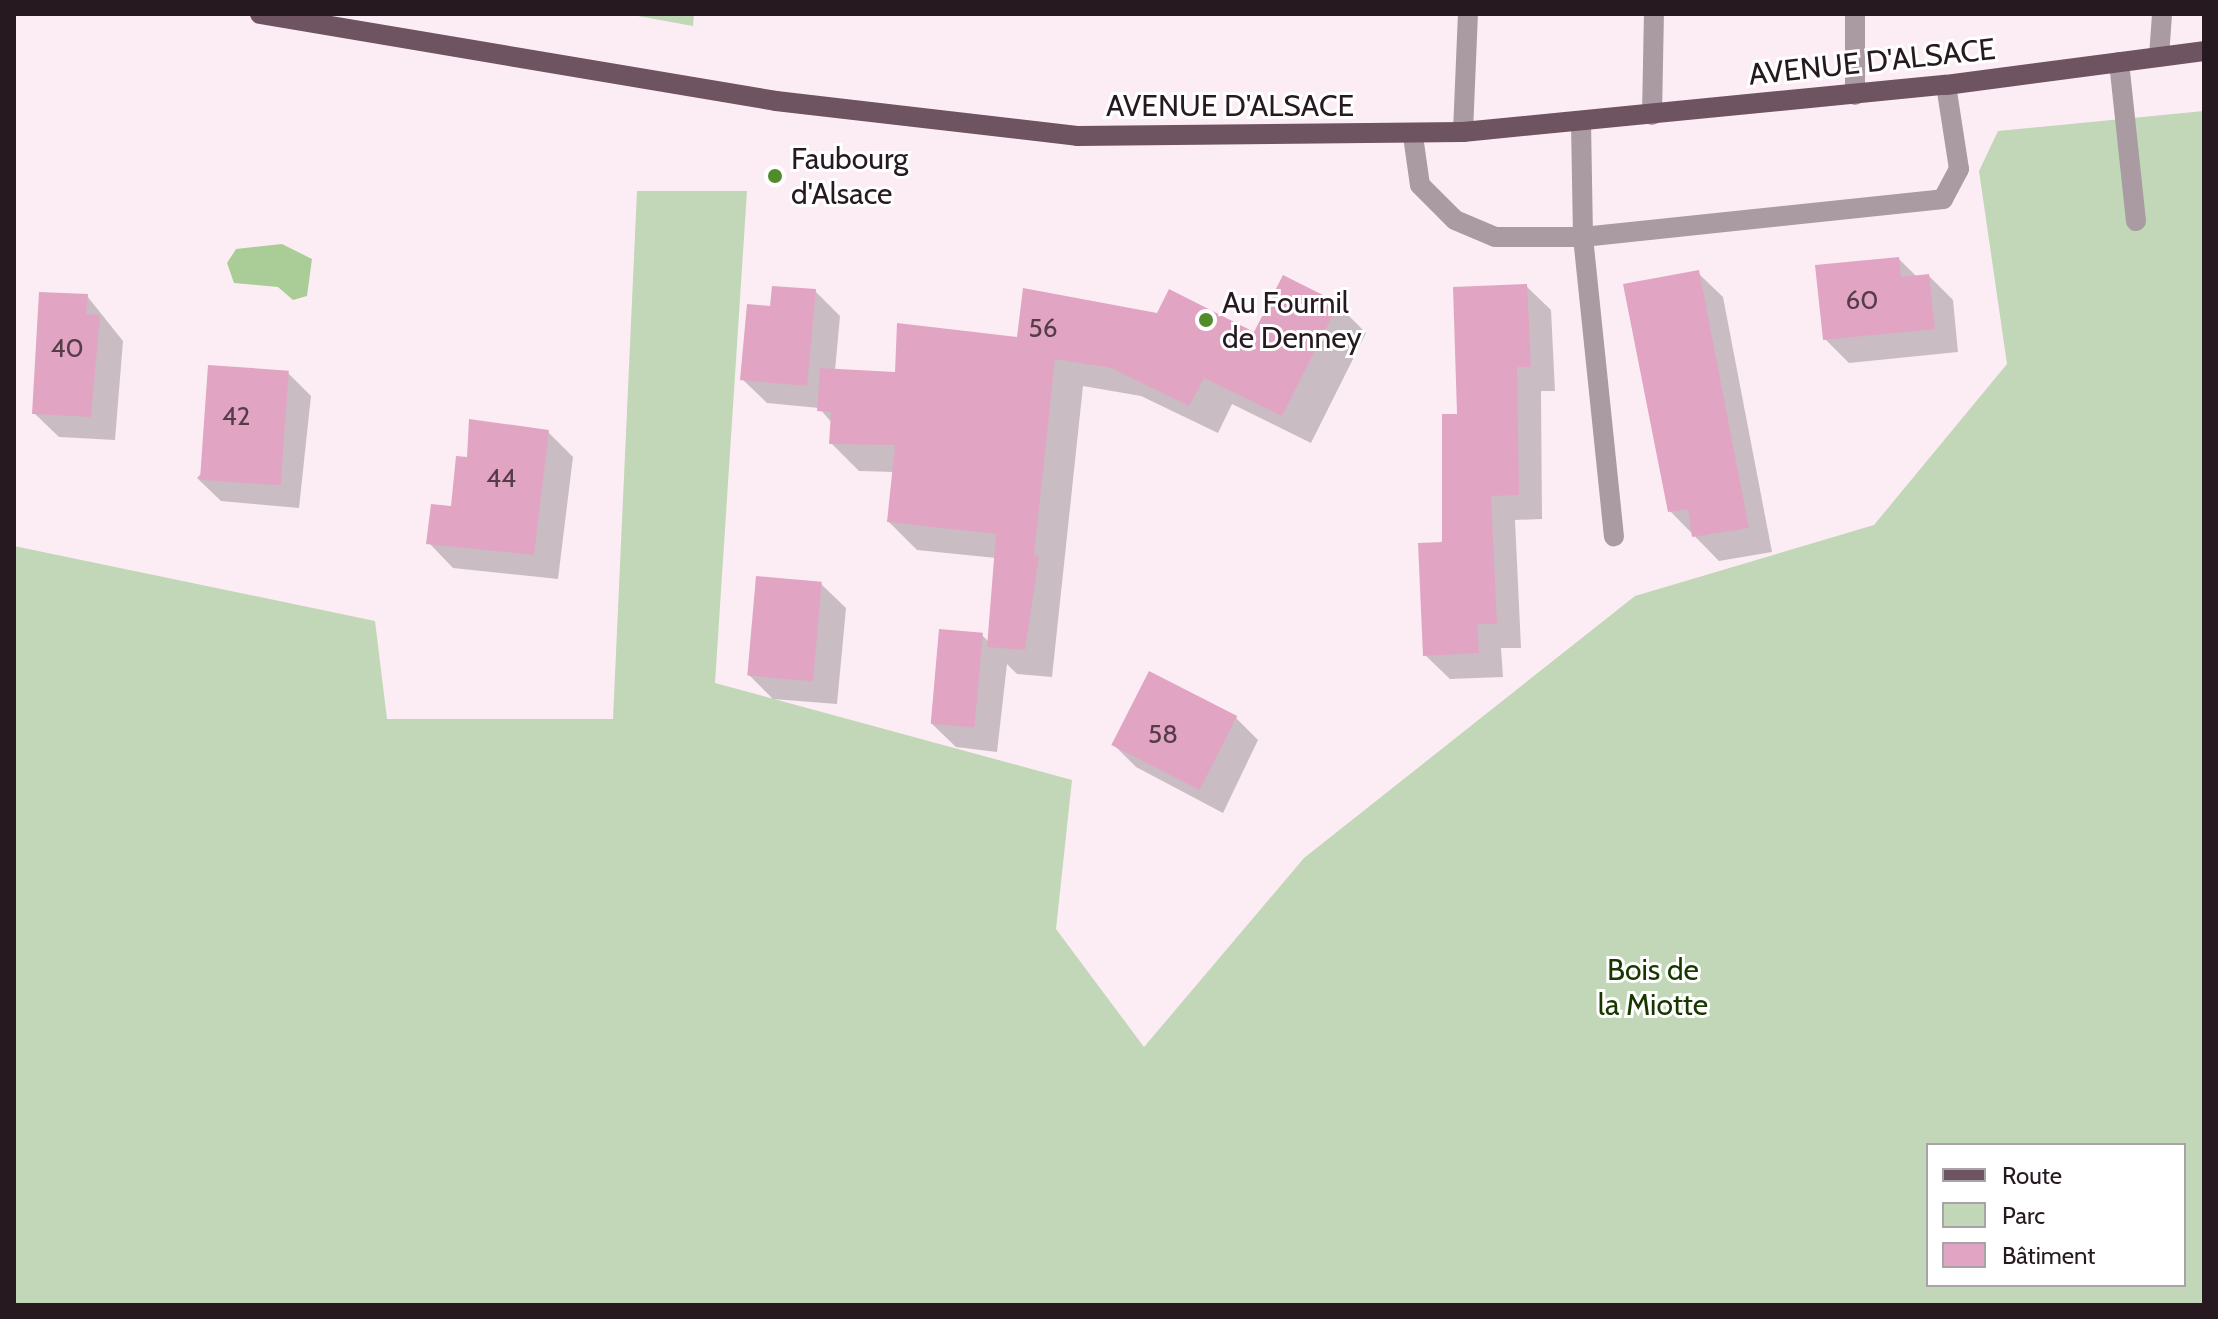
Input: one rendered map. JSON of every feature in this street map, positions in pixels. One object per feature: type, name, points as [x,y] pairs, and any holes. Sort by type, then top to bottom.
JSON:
[{"type":"main road","name":"AVENUE D'ALSACE","points":[[260,14],[776,101],[1077,136],[1413,136],[1855,95],[2204,51]]},
{"type":"lane","points":[[1463,132],[1468,14]]},
{"type":"lane","points":[[1652,115],[1654,14]]},
{"type":"lane","points":[[1855,14],[1855,95]]},
{"type":"lane","points":[[2159,57],[2162,14]]},
{"type":"lane","points":[[2119,62],[2136,221]]},
{"type":"lane","points":[[1413,136],[1420,185],[1455,220],[1495,237],[1583,237],[1943,199],[1959,169],[1946,85]]},
{"type":"lane","points":[[1581,122],[1583,237],[1614,536]]},
{"type":"green space","points":[[627,14],[694,14],[693,26]]},
{"type":"green space","name":"Bois de la Miotte","points":[[2204,111],[2204,1305],[14,1305],[14,546],[375,621],[387,719],[613,719],[637,191],[747,191],[715,683],[1072,780],[1056,929],[1144,1047],[1304,858],[1635,596],[1874,525],[2007,364],[1979,171],[1998,131]]},
{"type":"shaded area","points":[[282,244],[312,259],[307,296],[293,300],[278,287],[234,283],[227,263],[236,249]]},
{"type":"building","points":[[1899,257],[1901,277],[1929,274],[1935,329],[1823,340],[1815,265]]},
{"type":"building","points":[[1699,270],[1749,528],[1692,537],[1688,509],[1668,512],[1623,284]]},
{"type":"building","points":[[1283,275],[1339,303],[1282,416],[1204,378],[1189,406],[1111,368],[1055,359],[1034,554],[1039,557],[1025,650],[987,647],[996,534],[887,522],[895,445],[829,444],[831,412],[817,411],[820,368],[895,372],[897,323],[1017,337],[1023,288],[1157,313],[1169,289],[1254,332]]},
{"type":"building","points":[[1527,284],[1531,367],[1517,367],[1519,495],[1491,496],[1497,624],[1477,624],[1479,653],[1423,656],[1418,543],[1442,542],[1442,414],[1457,414],[1453,287]]},
{"type":"building","points":[[772,286],[816,289],[807,386],[740,380],[747,304],[770,306]]},
{"type":"building","points":[[39,292],[88,294],[86,314],[100,315],[91,417],[32,414]]},
{"type":"building","points":[[208,365],[289,371],[281,485],[200,480]]},
{"type":"building","points":[[469,419],[549,430],[534,555],[426,544],[431,504],[451,506],[456,456],[467,457]]},
{"type":"building","points":[[756,576],[822,582],[813,681],[747,676]]},
{"type":"building","points":[[939,629],[983,633],[975,727],[931,724]]},
{"type":"building","points":[[1149,671],[1237,716],[1200,790],[1111,745]]},
{"type":"place","name":"Faubourg d'Alsace","points":[[775,176]]},
{"type":"place","name":"Au Fournil de Denney","points":[[1206,320]]}]
